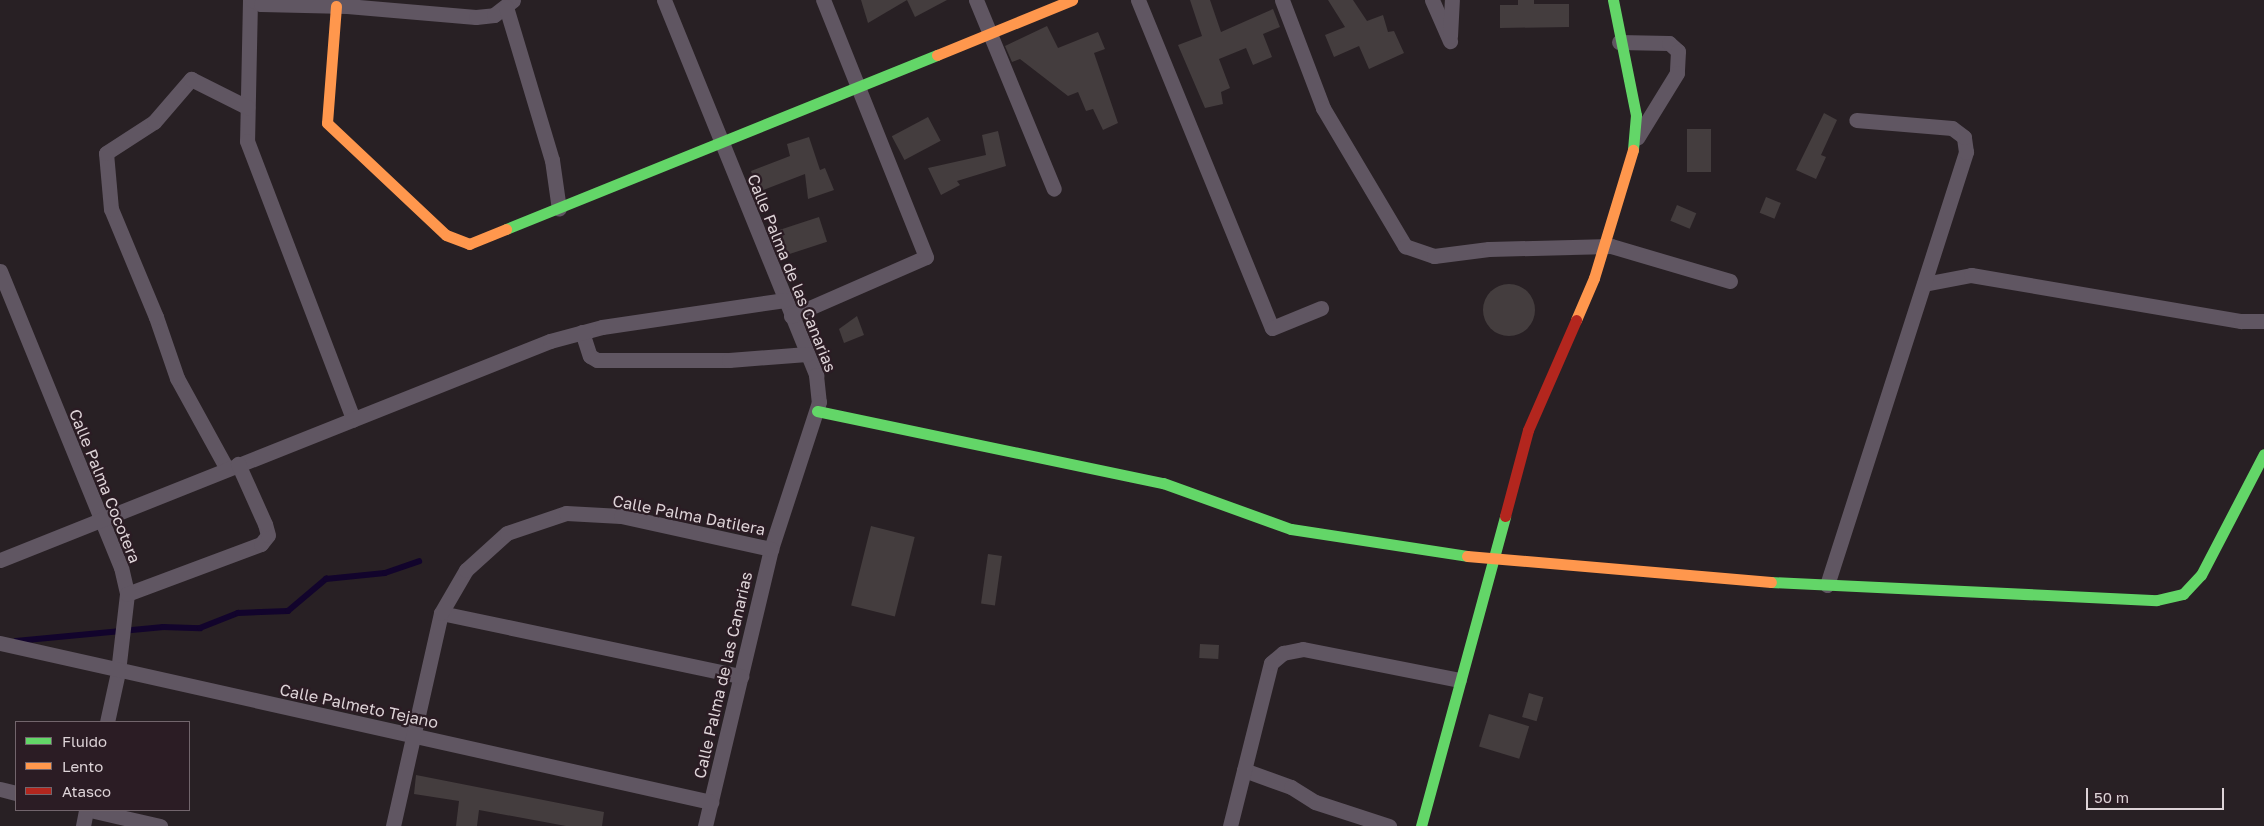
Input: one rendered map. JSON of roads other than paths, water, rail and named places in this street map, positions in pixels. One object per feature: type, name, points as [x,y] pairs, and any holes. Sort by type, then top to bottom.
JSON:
[{"type":"street","points":[[353,420],[247,141],[251,0],[261,4],[336,6],[476,17],[494,15],[510,4],[552,160],[559,209]]},
{"type":"street","name":"Calle Palma de las Canarias","points":[[664,0],[816,375],[818,411],[771,549],[705,826]]},
{"type":"street","points":[[791,316],[926,257],[822,0]]},
{"type":"street","points":[[976,0],[1054,190]]},
{"type":"street","points":[[336,6],[327,123],[446,235],[469,244],[1072,0]]},
{"type":"street","points":[[1138,0],[1272,328],[1321,308]]},
{"type":"street","points":[[1282,0],[1323,108],[1405,246],[1434,256],[1489,248],[1604,246],[1730,281]]},
{"type":"street","points":[[1432,0],[1450,41],[1452,0]]},
{"type":"street","points":[[1613,0],[1619,42],[1636,115],[1637,138]]},
{"type":"street","points":[[1421,826],[1490,560],[1528,430],[1604,246],[1637,138],[1677,73],[1678,51],[1669,43],[1619,42]]},
{"type":"street","points":[[127,594],[261,544],[268,534],[265,524],[233,466],[177,378],[156,316],[111,209],[106,153],[154,122],[191,79],[247,107]]},
{"type":"street","points":[[1827,585],[1966,152],[1964,136],[1952,128],[1856,120]]},
{"type":"street","name":"Calle Palma Cocotera","points":[[0,271],[100,521],[121,567],[127,594],[118,672],[106,721]]},
{"type":"street","points":[[1924,284],[1971,275],[2241,321],[2264,321]]},
{"type":"street","points":[[0,560],[550,341],[582,332],[785,300]]},
{"type":"street","points":[[582,332],[590,356],[598,360],[730,360],[807,354]]},
{"type":"street","points":[[818,411],[1163,483],[1291,529],[1490,560],[1827,585],[2157,600],[2183,594],[2201,575],[2264,454]]},
{"type":"street","name":"Calle Palma Datilera","points":[[393,826],[415,736],[441,613],[466,570],[508,533],[566,513],[621,516],[771,549]]},
{"type":"street","points":[[441,613],[741,676]]},
{"type":"street","name":"Calle Palmeto Tejano","points":[[0,643],[118,672],[711,802]]},
{"type":"street","points":[[1230,826],[1271,663],[1282,653],[1303,649],[1459,680]]},
{"type":"street","points":[[1244,770],[1291,787],[1316,802],[1389,826]]},
{"type":"street","points":[[0,789],[15,793]]},
{"type":"street","points":[[82,826],[88,811]]},
{"type":"street","points":[[92,811],[160,826]]},
{"type":"waterway","points":[[16,641],[163,627],[200,628],[238,613],[288,611],[326,579],[385,573],[419,561]]}]
